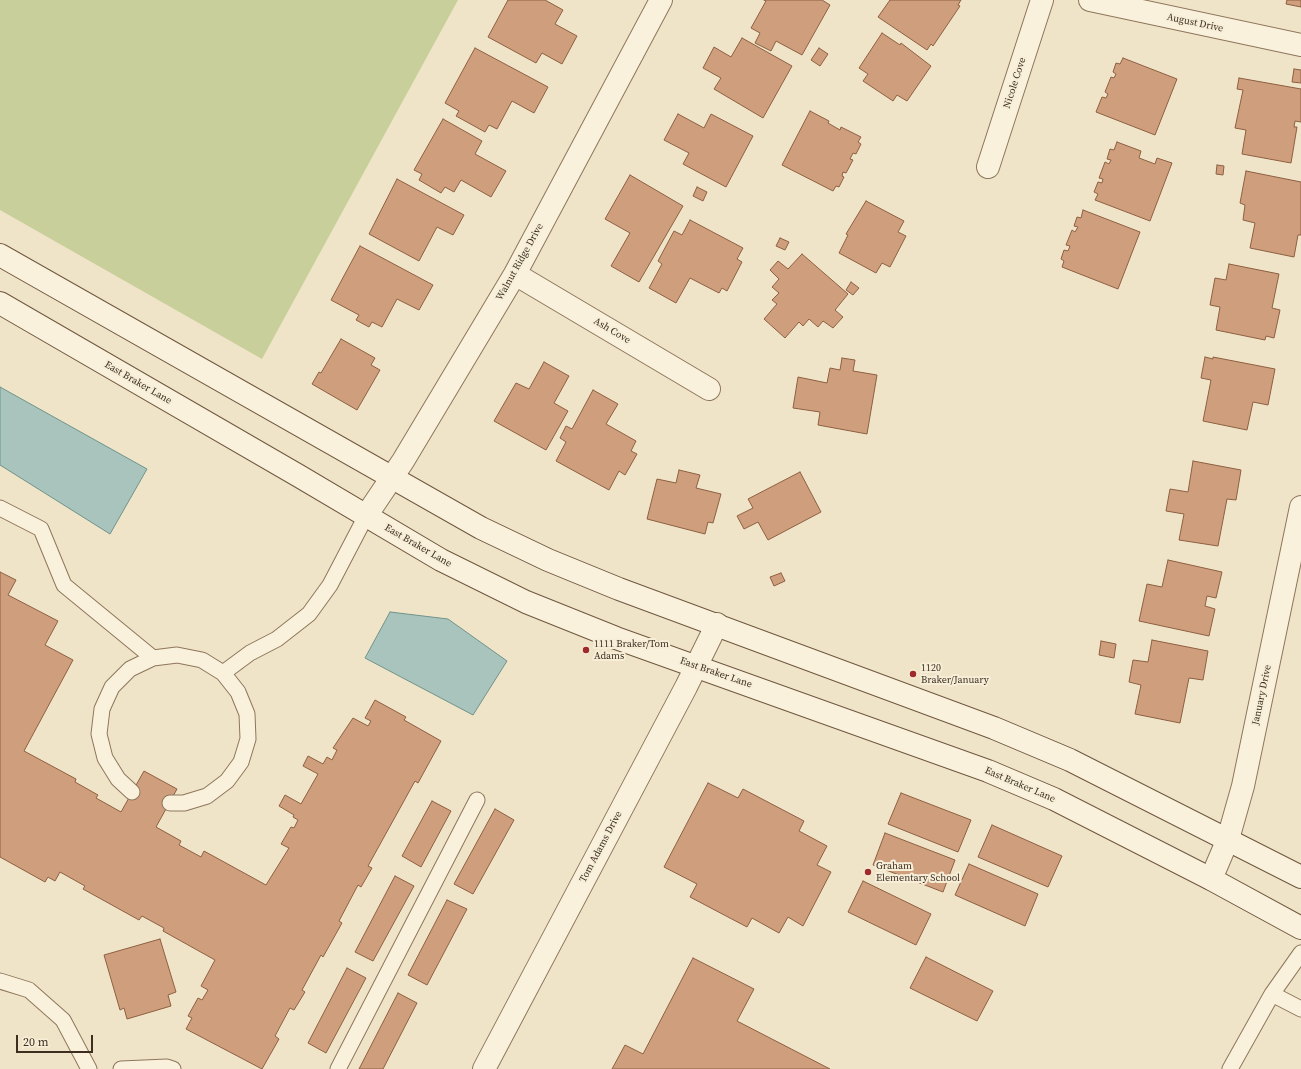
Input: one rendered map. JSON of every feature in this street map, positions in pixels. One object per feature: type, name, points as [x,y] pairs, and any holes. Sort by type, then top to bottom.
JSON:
[{"type":"main road","name":"Walnut Ridge Drive","points":[[366,516],[392,478],[515,274],[660,0]]},
{"type":"main road","name":"Nicole Cove","points":[[988,167],[1042,0]]},
{"type":"main road","name":"August Drive","points":[[1090,0],[1301,45]]},
{"type":"main road","points":[[0,255],[481,528],[548,560],[619,589],[717,624],[994,728],[1070,760],[1301,877]]},
{"type":"main road","name":"Ash Cove","points":[[515,274],[709,389]]},
{"type":"main road","name":"East Braker Lane","points":[[0,303],[441,560],[526,602],[616,638],[988,771],[1054,799],[1211,879],[1301,928]]},
{"type":"main road","name":"January Drive","points":[[1211,879],[1228,839],[1243,786],[1301,507]]},
{"type":"main road","name":"Tom Adams Drive","points":[[484,1069],[696,667],[717,624]]},
{"type":"lane","points":[[0,508],[40,529],[64,585],[153,658]]},
{"type":"lane","points":[[223,673],[250,653],[277,639],[309,614],[330,585],[366,516]]},
{"type":"lane","points":[[132,792],[118,779],[104,758],[99,734],[102,709],[112,687],[130,669],[153,658],[177,655],[202,660],[223,673],[238,692],[247,714],[248,739],[241,762],[227,781],[207,796],[184,803],[170,803]]},
{"type":"lane","points":[[338,1069],[477,800]]},
{"type":"lane","points":[[1230,1069],[1272,994],[1301,953]]},
{"type":"lane","points":[[0,981],[29,990],[63,1020],[88,1069]]},
{"type":"lane","points":[[1272,994],[1301,1009]]},
{"type":"lane","points":[[121,1069],[167,1067],[174,1069]]},
{"type":"green space","points":[[0,0],[458,0],[262,359],[0,210]]},
{"type":"water","points":[[0,387],[147,469],[110,534],[0,465]]},
{"type":"water","points":[[390,612],[448,619],[507,661],[473,715],[365,658]]},
{"type":"building","points":[[508,0],[545,0],[563,10],[555,24],[577,36],[562,64],[542,53],[536,63],[488,37]]},
{"type":"building","points":[[764,0],[822,0],[830,5],[802,55],[776,41],[771,51],[755,43],[760,33],[751,28],[766,1]]},
{"type":"building","points":[[890,0],[961,0],[958,5],[960,6],[933,46],[931,44],[927,50],[878,17]]},
{"type":"building","points":[[1287,0],[1301,0],[1301,7],[1286,4]]},
{"type":"building","points":[[882,33],[900,45],[901,43],[931,66],[907,101],[897,95],[893,101],[863,81],[868,74],[859,68]]},
{"type":"building","points":[[742,38],[792,66],[763,118],[714,89],[721,78],[703,68],[714,47],[731,57]]},
{"type":"building","points":[[475,48],[548,87],[534,113],[512,101],[497,129],[489,125],[485,132],[456,116],[459,111],[445,103]]},
{"type":"building","points":[[819,48],[828,54],[820,66],[811,60]]},
{"type":"building","points":[[1123,58],[1177,79],[1155,135],[1096,112],[1102,97],[1106,98],[1108,94],[1105,92],[1111,77],[1114,78],[1116,74],[1113,72],[1116,63],[1120,64]]},
{"type":"building","points":[[1294,69],[1301,70],[1301,83],[1292,82]]},
{"type":"building","points":[[1239,78],[1301,89],[1301,122],[1295,121],[1294,127],[1297,127],[1291,163],[1242,154],[1246,130],[1235,128],[1243,90],[1237,89]]},
{"type":"building","points":[[810,111],[829,121],[828,123],[840,130],[841,127],[861,137],[858,142],[861,144],[856,154],[853,153],[850,159],[853,160],[846,173],[843,172],[842,176],[844,177],[839,187],[836,186],[833,191],[782,165]]},
{"type":"building","points":[[678,114],[704,128],[711,114],[753,136],[726,187],[683,164],[689,153],[664,140]]},
{"type":"building","points":[[443,119],[482,141],[475,154],[506,171],[491,197],[461,180],[454,192],[445,187],[441,193],[419,180],[422,174],[414,170]]},
{"type":"building","points":[[1117,142],[1141,151],[1139,158],[1155,164],[1157,158],[1172,163],[1150,221],[1095,200],[1098,194],[1094,192],[1098,182],[1102,183],[1103,179],[1099,178],[1105,162],[1109,164],[1111,160],[1107,159],[1110,149],[1114,150]]},
{"type":"building","points":[[1217,165],[1224,166],[1223,175],[1216,174]]},
{"type":"building","points":[[1246,171],[1301,182],[1301,235],[1298,235],[1294,257],[1250,248],[1255,223],[1243,220],[1245,205],[1240,203]]},
{"type":"building","points":[[630,175],[683,206],[639,282],[611,266],[630,233],[605,219]]},
{"type":"building","points":[[397,179],[464,215],[453,235],[437,227],[419,261],[369,234]]},
{"type":"building","points":[[697,187],[707,192],[703,201],[693,196]]},
{"type":"building","points":[[866,201],[904,221],[898,232],[906,236],[890,267],[882,263],[876,273],[839,253],[848,235],[846,234]]},
{"type":"building","points":[[1083,210],[1140,232],[1118,289],[1062,267],[1064,261],[1061,259],[1064,250],[1068,251],[1070,246],[1066,245],[1072,230],[1075,232],[1078,227],[1074,226],[1077,217],[1081,218]]},
{"type":"building","points":[[690,220],[743,248],[737,259],[742,262],[727,291],[722,288],[719,293],[690,278],[676,303],[649,288],[662,264],[658,261],[674,231],[682,235]]},
{"type":"building","points":[[780,238],[789,242],[785,250],[776,246]]},
{"type":"building","points":[[360,246],[433,285],[419,310],[397,299],[382,327],[372,322],[369,327],[356,320],[359,315],[331,300]]},
{"type":"building","points":[[802,254],[848,294],[835,310],[843,317],[833,328],[823,321],[818,327],[809,319],[803,326],[799,322],[785,338],[764,319],[777,304],[772,300],[779,293],[772,287],[779,279],[770,270],[778,261],[788,269]]},
{"type":"building","points":[[1229,264],[1279,274],[1272,308],[1280,310],[1274,338],[1266,336],[1265,340],[1216,330],[1220,307],[1210,305],[1215,278],[1226,280]]},
{"type":"building","points":[[851,282],[859,288],[853,295],[846,290]]},
{"type":"building","points":[[341,339],[375,358],[371,365],[380,370],[357,410],[312,384],[319,372],[321,373]]},
{"type":"building","points":[[1205,357],[1213,359],[1213,357],[1275,369],[1268,405],[1253,402],[1247,430],[1203,421],[1211,380],[1201,378]]},
{"type":"building","points":[[842,358],[855,360],[853,371],[877,375],[867,434],[818,425],[820,412],[793,408],[798,377],[827,383],[830,368],[840,370]]},
{"type":"building","points":[[544,362],[569,376],[554,403],[568,411],[546,450],[494,421],[516,383],[529,389]]},
{"type":"building","points":[[593,390],[618,404],[606,424],[636,441],[631,451],[637,454],[625,475],[619,471],[609,490],[556,461],[566,442],[560,438],[566,426],[572,429]]},
{"type":"building","points":[[1193,461],[1241,470],[1236,500],[1227,499],[1218,546],[1179,540],[1184,514],[1166,511],[1170,489],[1188,492]]},
{"type":"building","points":[[679,470],[700,475],[696,488],[721,494],[713,523],[708,522],[705,534],[647,519],[657,479],[676,483]]},
{"type":"building","points":[[800,472],[821,512],[768,540],[758,522],[744,529],[737,516],[753,508],[748,499]]},
{"type":"building","points":[[1168,560],[1222,572],[1216,598],[1207,596],[1205,606],[1215,609],[1209,636],[1139,621],[1147,584],[1162,587]]},
{"type":"building","points":[[0,572],[16,580],[8,595],[58,621],[45,645],[73,660],[24,751],[76,779],[75,782],[98,795],[96,798],[121,812],[144,771],[177,789],[156,827],[181,841],[179,845],[201,857],[204,851],[266,885],[289,848],[281,844],[291,827],[294,828],[298,820],[293,817],[294,815],[279,806],[285,795],[301,804],[318,774],[303,766],[308,756],[323,764],[327,757],[332,760],[337,750],[333,748],[353,718],[368,726],[371,721],[365,718],[375,700],[406,717],[404,720],[441,741],[418,783],[415,781],[368,866],[372,868],[361,887],[358,885],[339,921],[342,923],[323,957],[321,955],[302,990],[305,992],[294,1010],[290,1008],[275,1036],[279,1039],[262,1069],[186,1029],[192,1018],[188,1016],[198,998],[202,1000],[208,990],[201,986],[215,960],[163,931],[164,928],[142,916],[139,920],[83,889],[85,886],[60,872],[55,881],[48,877],[45,882],[0,857]]},
{"type":"building","points":[[781,573],[785,581],[774,586],[770,577]]},
{"type":"building","points":[[1152,640],[1208,651],[1203,680],[1189,678],[1180,723],[1135,714],[1141,685],[1129,682],[1133,660],[1148,662]]},
{"type":"building","points":[[1101,641],[1116,644],[1114,658],[1099,655]]},
{"type":"building","points":[[708,783],[738,798],[743,789],[804,821],[799,831],[827,846],[817,865],[831,872],[803,926],[788,917],[779,933],[752,918],[747,927],[690,897],[697,884],[664,867]]},
{"type":"building","points":[[901,793],[971,820],[958,852],[888,824]]},
{"type":"building","points":[[432,801],[451,811],[421,867],[402,856]]},
{"type":"building","points":[[495,809],[514,820],[473,894],[454,884]]},
{"type":"building","points":[[992,825],[1062,856],[1048,887],[978,857]]},
{"type":"building","points":[[885,833],[955,860],[943,892],[873,865]]},
{"type":"building","points":[[969,864],[1038,894],[1025,926],[955,895]]},
{"type":"building","points":[[395,876],[414,886],[373,961],[355,952]]},
{"type":"building","points":[[863,881],[931,914],[916,945],[848,912]]},
{"type":"building","points":[[447,900],[467,909],[427,985],[408,975]]},
{"type":"building","points":[[160,939],[176,992],[168,995],[171,1006],[127,1019],[124,1008],[120,1010],[104,955]]},
{"type":"building","points":[[926,957],[993,991],[977,1021],[910,988]]},
{"type":"building","points":[[693,958],[754,989],[737,1021],[830,1069],[612,1069],[625,1045],[643,1054]]},
{"type":"building","points":[[347,968],[366,978],[326,1053],[308,1043]]},
{"type":"building","points":[[398,993],[417,1003],[383,1069],[359,1069]]},
{"type":"place","name":"1111 Braker/Tom Adams","points":[[586,650]]},
{"type":"place","name":"1120 Braker/January","points":[[913,674]]},
{"type":"place","name":"Graham Elementary School","points":[[868,872]]}]
